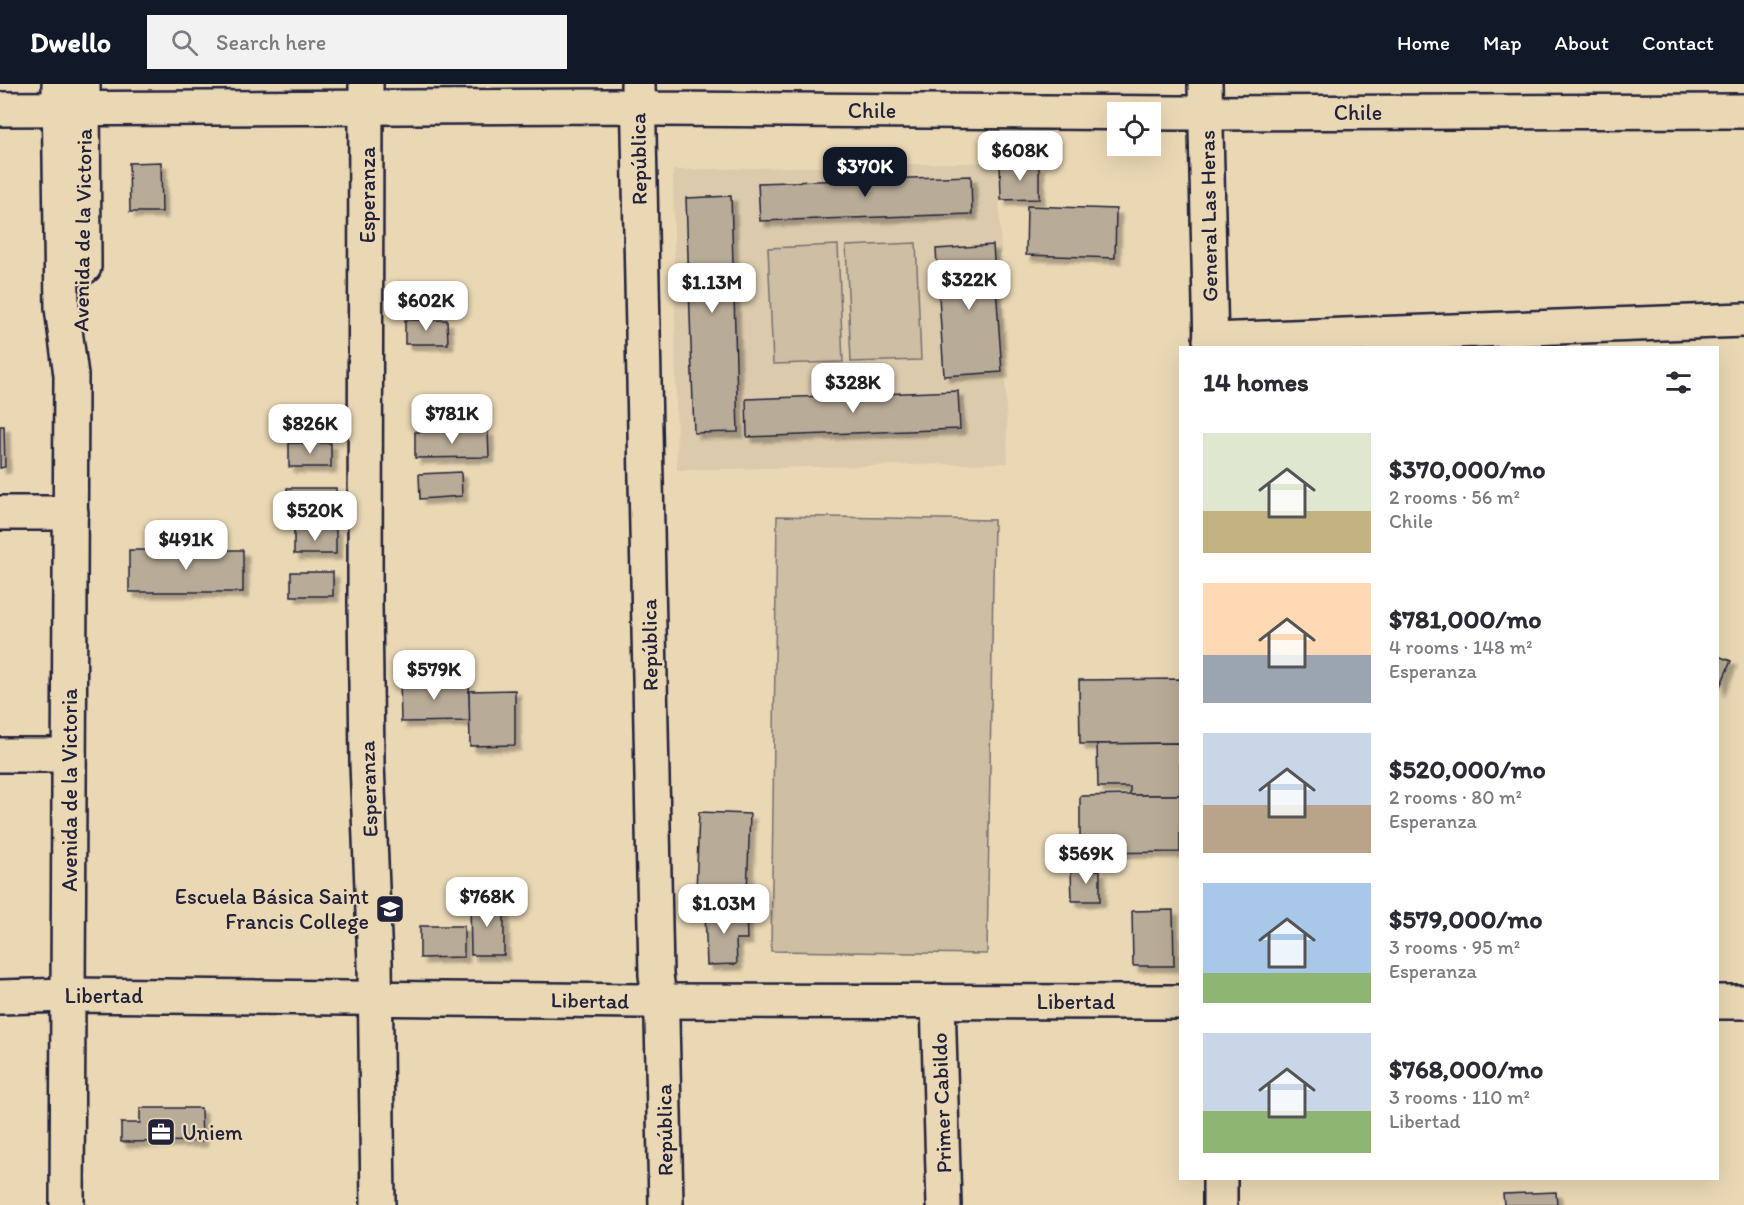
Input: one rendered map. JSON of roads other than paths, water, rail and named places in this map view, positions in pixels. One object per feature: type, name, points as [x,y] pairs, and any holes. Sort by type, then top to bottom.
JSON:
[{"type":"street","name":"Chile","points":[[0,109],[71,96],[367,95],[1206,98],[1744,111]]},
{"type":"street","name":"Esperanza","points":[[367,95],[365,603],[378,1205]]},
{"type":"street","name":"Avenida de la Victoria","points":[[67,1205],[71,375],[62,308],[71,96]]},
{"type":"street","name":"República","points":[[638,96],[655,952],[662,1019],[666,1205]]},
{"type":"street","name":"General Las Heras","points":[[1206,98],[1211,344]]},
{"type":"street","points":[[1211,344],[1744,320]]},
{"type":"street","points":[[0,513],[71,513]]},
{"type":"street","points":[[0,755],[69,755]]},
{"type":"street","name":"Libertad","points":[[0,997],[68,994],[659,1001],[1179,1002]]},
{"type":"street","name":"Primer Cabildo","points":[[938,1001],[944,1205]]},
{"type":"street","points":[[1719,1002],[1744,1002]]},
{"type":"street","points":[[1220,1180],[1220,1205]]},
{"type":"place","name":"Escuela Básica Saint Francis College","points":[[390,909]]},
{"type":"place","name":"Uniem","points":[[161,1132]]}]
